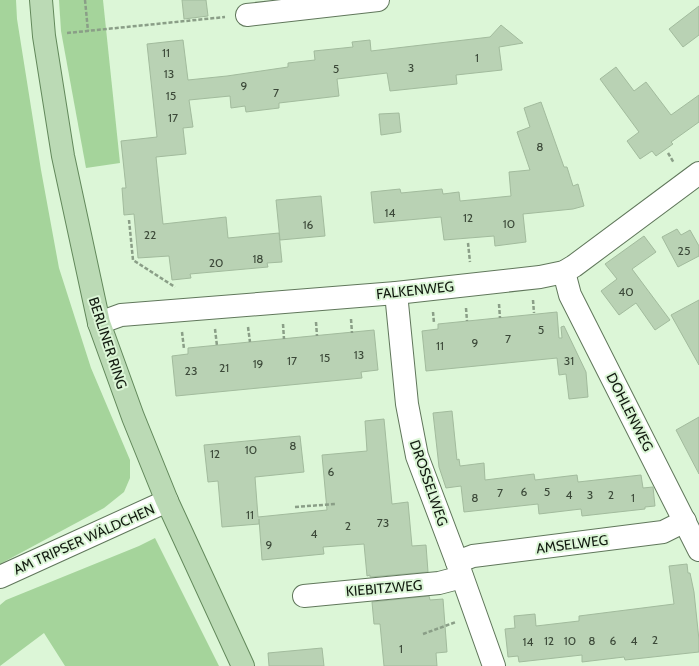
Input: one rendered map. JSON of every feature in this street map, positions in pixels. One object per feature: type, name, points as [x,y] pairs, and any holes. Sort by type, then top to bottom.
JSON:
[{"type":"main road","name":"BERLINER RING","points":[[41,0],[44,36],[63,156],[99,323],[133,417],[167,501],[243,666]]},
{"type":"street","points":[[247,15],[378,0]]},
{"type":"street","name":"FALKENWEG","points":[[99,323],[121,315],[396,293],[536,277],[564,272],[697,180]]},
{"type":"street","name":"DOHLENWEG","points":[[564,272],[570,295],[699,550]]},
{"type":"street","name":"DROSSELWEG","points":[[396,293],[407,404],[417,456],[494,666]]},
{"type":"street","name":"AM TRIPSER WÄLDCHEN","points":[[0,577],[167,501]]},
{"type":"street","name":"AMSELWEG","points":[[460,570],[473,556],[662,532],[685,521]]},
{"type":"street","name":"KIEBITZWEG","points":[[304,596],[439,583],[460,570]]},
{"type":"path","points":[[85,0],[88,31]]},
{"type":"path","points":[[44,36],[247,15]]},
{"type":"path","points":[[129,220],[133,260],[177,289]]},
{"type":"path","points":[[295,507],[335,504]]},
{"type":"path","points":[[423,634],[476,615]]},
{"type":"green space","points":[[0,0],[16,0],[17,19],[41,170],[59,268],[91,368],[130,460],[130,478],[124,492],[104,508],[0,564]]},
{"type":"green space","points":[[59,0],[103,0],[120,163],[86,168],[61,31]]},
{"type":"green space","points":[[155,538],[219,666],[65,666],[44,633],[0,666],[0,605],[6,600],[139,546]]},
{"type":"building","points":[[182,0],[206,0],[208,16],[184,19]]},
{"type":"building","points":[[699,6],[699,35],[683,47],[669,29]]},
{"type":"building","points":[[501,25],[523,43],[499,47],[502,70],[456,75],[457,84],[390,91],[387,73],[337,79],[339,96],[279,103],[279,108],[246,112],[245,106],[231,108],[230,96],[189,100],[193,127],[183,128],[186,154],[156,157],[163,224],[226,217],[228,238],[279,233],[282,262],[267,263],[268,267],[190,274],[191,278],[172,280],[169,256],[138,258],[134,214],[124,215],[122,188],[126,188],[121,141],[157,137],[147,44],[183,40],[188,80],[288,67],[288,63],[315,60],[314,51],[353,47],[352,42],[370,40],[371,51],[490,37]]},
{"type":"building","points":[[616,67],[634,91],[646,82],[671,115],[699,95],[699,122],[671,142],[673,144],[656,156],[652,151],[640,159],[627,141],[639,132],[600,79]]},
{"type":"building","points":[[541,102],[564,167],[567,167],[573,186],[578,184],[584,206],[573,209],[523,214],[526,242],[495,246],[494,236],[444,240],[441,217],[374,223],[371,192],[400,189],[401,193],[442,189],[443,194],[459,192],[460,201],[511,196],[509,172],[530,170],[517,132],[530,127],[524,108]]},
{"type":"building","points":[[399,113],[401,132],[381,135],[379,114]]},
{"type":"building","points":[[321,196],[325,236],[280,240],[276,200]]},
{"type":"building","points":[[677,229],[681,235],[690,230],[699,246],[699,256],[678,267],[662,237]]},
{"type":"building","points":[[644,236],[656,252],[632,269],[670,320],[655,330],[636,303],[619,315],[601,291],[617,279],[605,264]]},
{"type":"building","points":[[699,300],[699,365],[671,315]]},
{"type":"building","points":[[557,312],[559,338],[562,338],[561,327],[564,326],[586,372],[588,397],[569,399],[566,374],[559,375],[557,358],[426,371],[422,331],[438,329],[438,324]]},
{"type":"building","points":[[374,330],[378,370],[361,372],[362,378],[176,396],[172,356],[188,354],[188,348]]},
{"type":"building","points":[[452,411],[457,460],[459,459],[460,466],[484,463],[485,480],[534,474],[535,480],[577,475],[578,482],[641,475],[643,488],[653,487],[655,506],[645,507],[645,509],[582,516],[581,509],[539,514],[538,504],[464,512],[461,486],[446,488],[439,467],[433,413]]},
{"type":"building","points":[[699,417],[699,474],[676,430]]},
{"type":"building","points":[[384,419],[392,504],[408,502],[412,546],[426,545],[428,572],[367,576],[364,544],[323,547],[324,554],[262,560],[259,519],[259,524],[222,527],[218,481],[208,482],[204,445],[300,436],[304,472],[255,477],[258,517],[327,510],[322,455],[367,451],[365,421]]},
{"type":"building","points":[[687,564],[688,573],[690,573],[694,592],[699,652],[625,660],[624,657],[582,662],[582,655],[519,662],[518,656],[508,657],[505,629],[515,628],[514,616],[535,614],[536,626],[579,621],[579,616],[674,604],[669,566]]},
{"type":"building","points":[[429,596],[430,600],[443,599],[447,652],[436,653],[437,666],[384,666],[380,624],[374,624],[372,602]]},
{"type":"building","points":[[322,648],[324,666],[269,666],[268,653]]}]
